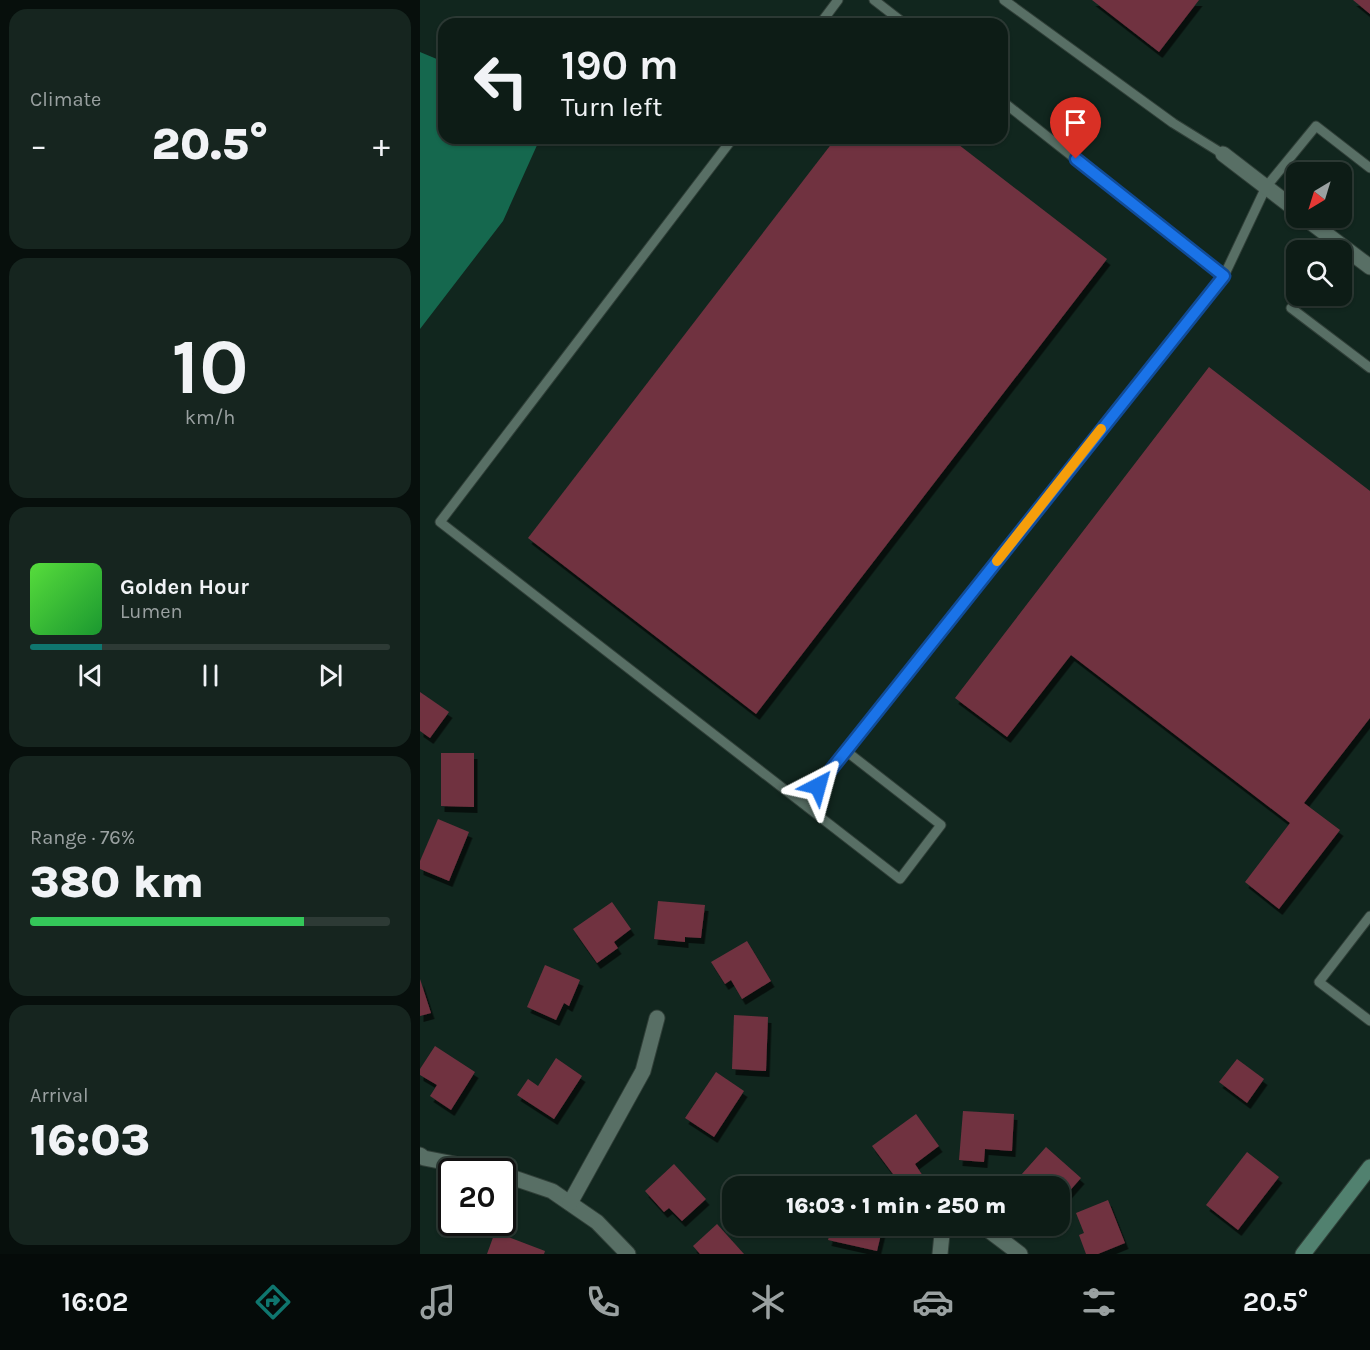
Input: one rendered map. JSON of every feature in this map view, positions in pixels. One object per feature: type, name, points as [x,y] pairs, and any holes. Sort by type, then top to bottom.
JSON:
[{"type":"street","points":[[1223,154],[1286,202]]},
{"type":"street","points":[[1318,228],[1370,267]]},
{"type":"street","points":[[570,1203],[643,1071],[657,1018]]},
{"type":"street","points":[[420,1155],[438,1161]]},
{"type":"street","points":[[1303,1254],[1370,1167]]},
{"type":"street","points":[[516,1179],[552,1191],[570,1203],[597,1222],[628,1254]]},
{"type":"street","points":[[940,1254],[942,1236]]},
{"type":"street","points":[[996,1236],[1020,1254]]},
{"type":"lane","points":[[824,18],[838,0]]},
{"type":"lane","points":[[874,0],[897,18]]},
{"type":"lane","points":[[1004,0],[1173,123],[1223,154]]},
{"type":"lane","points":[[1008,106],[1224,276]]},
{"type":"lane","points":[[804,804],[1224,276],[1266,187],[1316,126],[1370,168]]},
{"type":"lane","points":[[728,144],[440,522],[900,879],[941,825],[846,751]]},
{"type":"lane","points":[[1290,308],[1370,368]]},
{"type":"lane","points":[[1370,916],[1318,982],[1370,1021]]},
{"type":"green space","points":[[420,52],[438,60],[438,144],[538,144],[503,221],[420,329]]},
{"type":"building","points":[[1092,0],[1199,0],[1159,52]]},
{"type":"building","points":[[1353,0],[1370,0],[1370,14]]},
{"type":"building","points":[[831,144],[958,144],[1107,259],[756,714],[528,538]]},
{"type":"building","points":[[1209,367],[1370,491],[1370,718],[1304,803],[1340,830],[1279,909],[1245,882],[1290,823],[1071,655],[1007,737],[955,698]]},
{"type":"building","points":[[420,692],[449,712],[430,738],[420,731]]},
{"type":"building","points":[[441,753],[474,753],[474,807],[441,806]]},
{"type":"building","points":[[438,819],[469,832],[449,881],[420,869],[420,861]]},
{"type":"building","points":[[658,901],[705,905],[701,938],[685,937],[685,942],[654,939]]},
{"type":"building","points":[[612,902],[631,929],[614,942],[618,948],[597,963],[573,929]]},
{"type":"building","points":[[747,941],[771,981],[742,999],[731,980],[725,984],[711,962]]},
{"type":"building","points":[[545,965],[580,980],[569,1006],[564,1003],[556,1020],[527,1007]]},
{"type":"building","points":[[420,979],[431,1013],[420,1016]]},
{"type":"building","points":[[734,1015],[768,1017],[766,1071],[732,1069]]},
{"type":"building","points":[[435,1046],[475,1072],[451,1110],[430,1096],[437,1085],[420,1075],[420,1069]]},
{"type":"building","points":[[556,1058],[582,1076],[554,1119],[517,1095],[528,1079],[538,1086]]},
{"type":"building","points":[[1237,1059],[1264,1079],[1247,1103],[1219,1082]]},
{"type":"building","points":[[716,1072],[744,1091],[714,1137],[685,1118]]},
{"type":"building","points":[[963,1111],[1014,1114],[1012,1151],[985,1149],[984,1162],[959,1160]]},
{"type":"building","points":[[916,1114],[939,1146],[915,1164],[923,1176],[894,1176],[872,1146]]},
{"type":"building","points":[[1046,1147],[1081,1178],[1070,1190],[1070,1176],[1021,1175]]},
{"type":"building","points":[[1247,1152],[1279,1177],[1238,1230],[1206,1205]]},
{"type":"building","points":[[674,1164],[706,1199],[682,1221],[669,1208],[664,1212],[645,1191]]},
{"type":"building","points":[[1108,1200],[1125,1243],[1098,1254],[1086,1254],[1079,1235],[1084,1233],[1076,1213]]},
{"type":"building","points":[[717,1224],[722,1230],[722,1236],[728,1236],[744,1254],[700,1254],[693,1246]]},
{"type":"building","points":[[494,1236],[506,1236],[545,1251],[544,1254],[487,1254]]},
{"type":"building","points":[[829,1236],[881,1236],[877,1251],[828,1240]]},
{"type":"slow traffic","points":[[997,561],[1101,429]]},
{"type":"route","points":[[818,786],[1224,276],[1076,159]]}]
